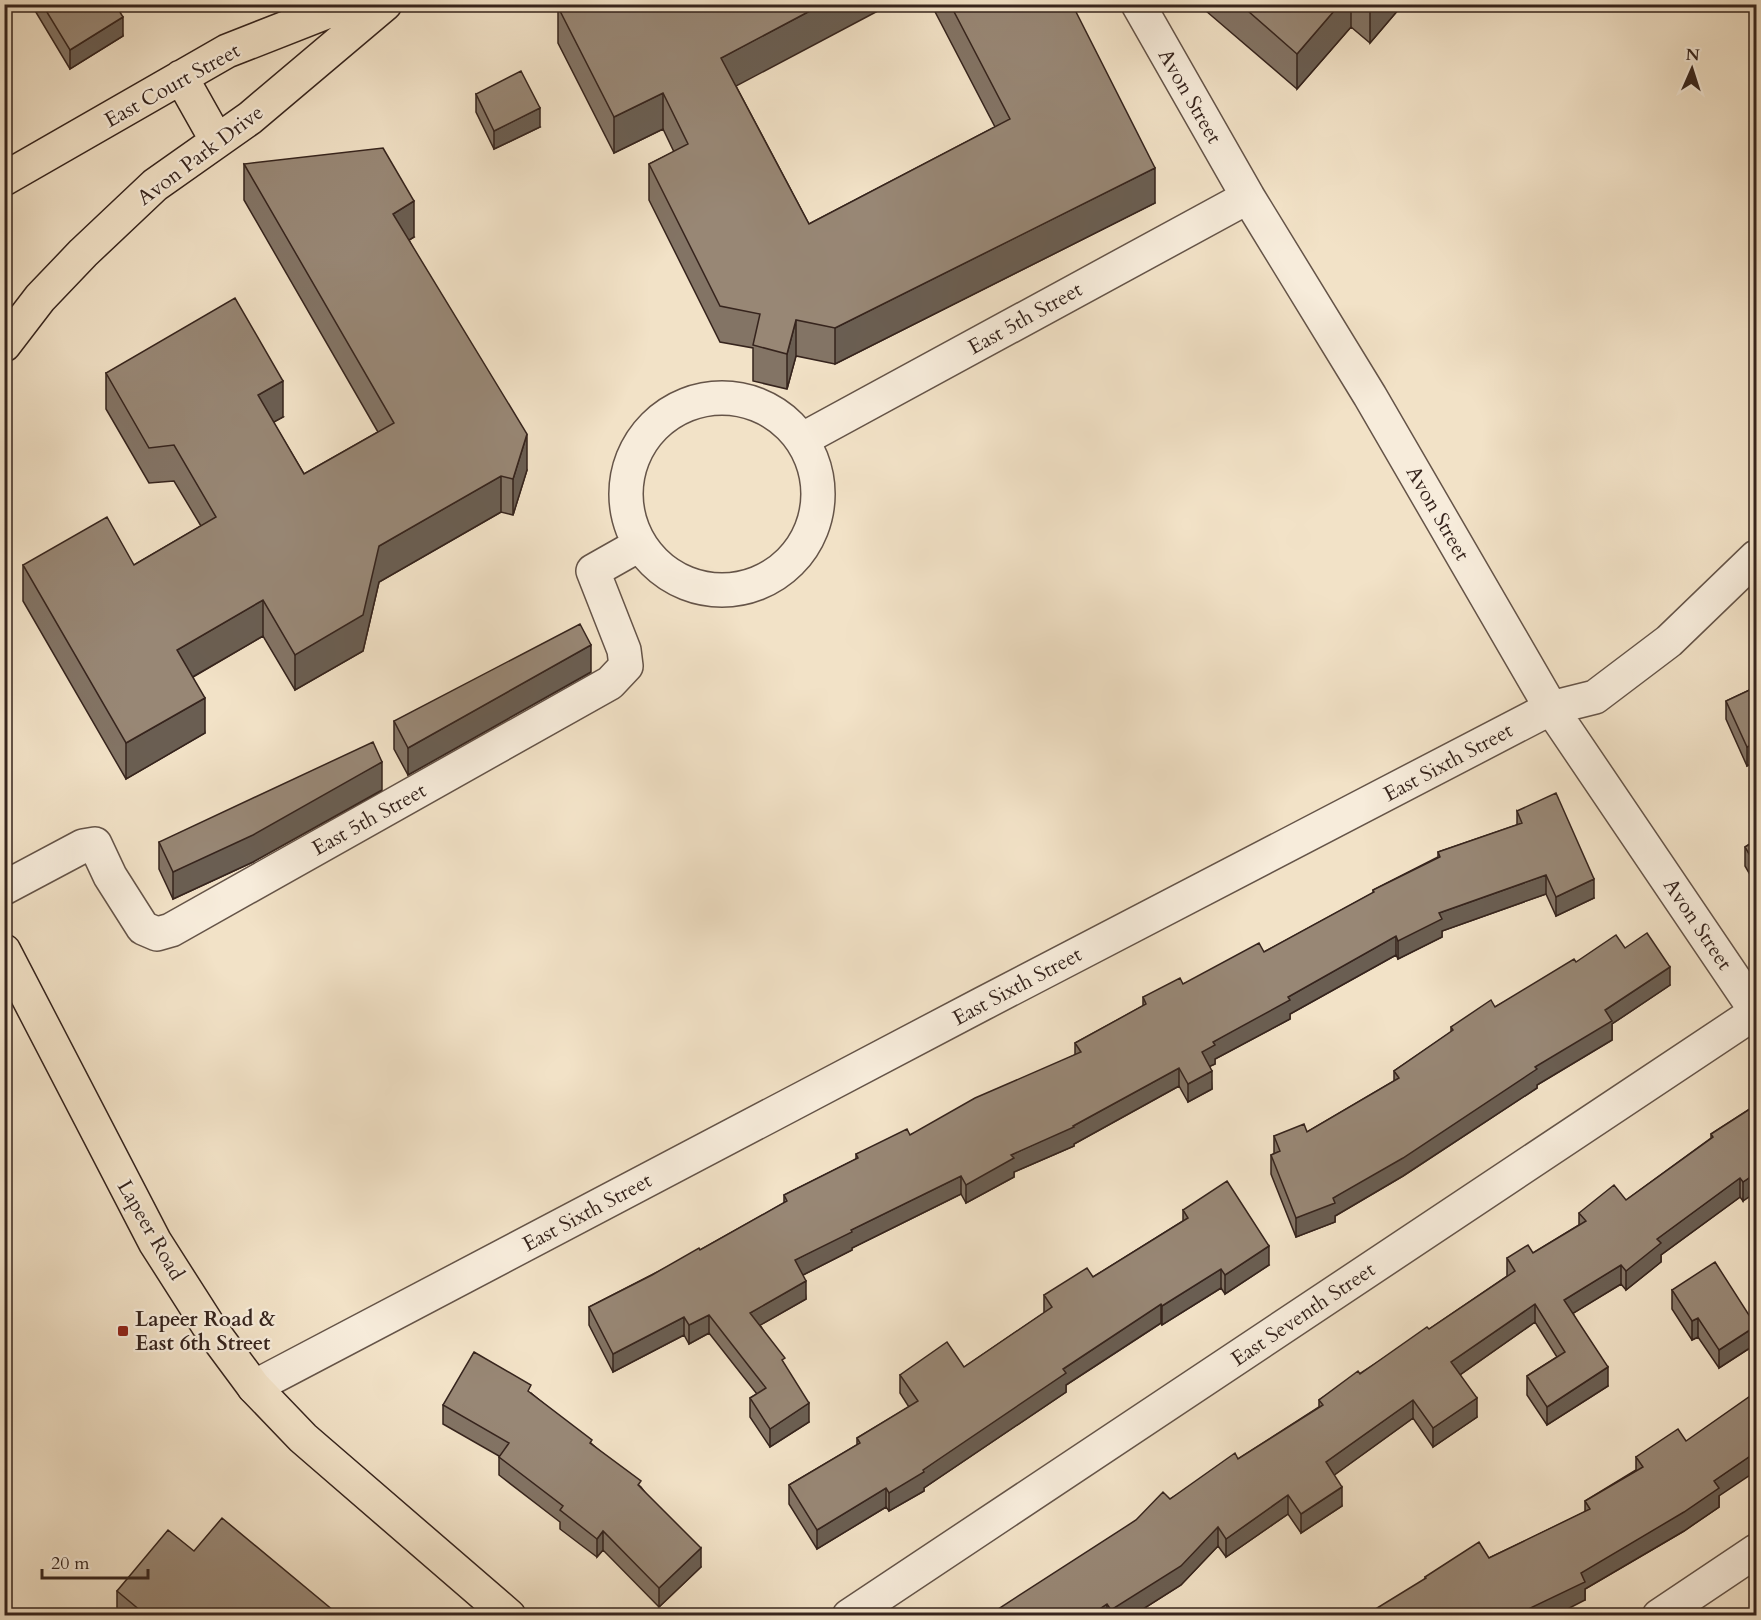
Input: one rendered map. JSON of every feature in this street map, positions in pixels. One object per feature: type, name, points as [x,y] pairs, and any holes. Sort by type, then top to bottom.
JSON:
[{"type":"main road","name":"East Court Street","points":[[4,179],[227,51],[347,4]]},
{"type":"main road","name":"Avon Park Drive","points":[[4,345],[40,298],[82,253],[155,185],[250,118],[385,4]]},
{"type":"main road","points":[[181,78],[217,141]]},
{"type":"main road","name":"Lapeer Road","points":[[4,951],[155,1242],[208,1324],[254,1387],[303,1438],[509,1616]]},
{"type":"street","name":"Avon Street","points":[[1138,4],[1248,197],[1370,396],[1551,708],[1756,1012]]},
{"type":"street","name":"East 5th Street","points":[[803,439],[1248,197]]},
{"type":"street","points":[[716,396],[765,406],[803,439],[820,487],[810,537],[776,576],[727,591],[706,587],[676,580],[639,545],[624,498],[635,449],[669,412],[716,396]]},
{"type":"street","name":"East 5th Street","points":[[4,888],[83,846],[95,844],[110,876],[143,928],[157,934],[171,930],[610,683],[626,666],[624,650],[593,572],[639,545]]},
{"type":"street","name":"East Sixth Street","points":[[254,1387],[1551,708],[1595,697],[1669,642],[1756,557]]},
{"type":"street","name":"East Seventh Street","points":[[849,1616],[1756,1012]]},
{"type":"street","points":[[1659,1616],[1756,1551]]},
{"type":"building","points":[[42,4],[115,4],[123,17],[70,50]]},
{"type":"building","points":[[563,4],[823,4],[721,58],[809,224],[1010,119],[950,4],[1072,4],[1155,168],[835,328],[796,320],[787,354],[753,345],[760,314],[720,306],[649,164],[688,144],[663,93],[614,117],[558,7]]},
{"type":"building","points":[[1240,4],[1340,4],[1297,54]]},
{"type":"building","points":[[521,71],[540,108],[494,131],[476,94]]},
{"type":"building","points":[[383,148],[414,201],[393,214],[527,434],[513,479],[501,476],[379,546],[363,615],[295,655],[263,600],[177,650],[205,698],[126,743],[23,565],[107,517],[134,565],[216,517],[174,445],[149,448],[106,373],[235,298],[283,381],[258,395],[304,474],[394,423],[244,164]]},
{"type":"building","points":[[580,624],[591,645],[408,748],[394,721]]},
{"type":"building","points":[[1756,687],[1756,743],[1747,747],[1726,701]]},
{"type":"building","points":[[373,742],[382,762],[253,835],[173,872],[159,842]]},
{"type":"building","points":[[1556,793],[1594,879],[1556,897],[1546,875],[1439,913],[1442,919],[1398,941],[1396,936],[1288,997],[1290,1000],[1213,1042],[1215,1045],[1202,1052],[1212,1071],[1188,1084],[1179,1068],[1074,1127],[1011,1155],[1014,1158],[966,1185],[961,1176],[795,1260],[806,1281],[750,1313],[785,1358],[782,1360],[809,1403],[770,1429],[750,1398],[766,1388],[709,1315],[689,1325],[684,1317],[613,1354],[589,1307],[699,1248],[700,1250],[787,1201],[784,1195],[858,1158],[856,1154],[907,1129],[910,1135],[975,1098],[1081,1052],[1075,1043],[1146,1004],[1143,997],[1180,978],[1183,984],[1259,943],[1264,952],[1374,892],[1373,890],[1440,857],[1438,852],[1522,823],[1517,811]]},
{"type":"building","points":[[1756,840],[1756,866],[1745,847]]},
{"type":"building","points":[[1647,933],[1670,967],[1605,1010],[1612,1021],[1535,1067],[1537,1069],[1403,1158],[1333,1198],[1335,1203],[1296,1218],[1271,1155],[1280,1151],[1274,1136],[1304,1124],[1307,1132],[1399,1078],[1394,1071],[1453,1030],[1451,1027],[1491,1000],[1495,1007],[1574,959],[1576,962],[1616,935],[1625,948]]},
{"type":"building","points":[[1756,1105],[1756,1173],[1743,1182],[1740,1178],[1657,1239],[1661,1243],[1626,1271],[1621,1265],[1564,1300],[1608,1367],[1547,1407],[1527,1376],[1565,1352],[1535,1304],[1451,1362],[1477,1398],[1433,1428],[1413,1400],[1326,1462],[1342,1487],[1301,1514],[1288,1495],[1226,1539],[1218,1527],[1181,1566],[1111,1610],[1107,1604],[1089,1616],[990,1616],[1136,1520],[1163,1492],[1170,1499],[1235,1453],[1238,1459],[1323,1405],[1319,1400],[1358,1371],[1360,1374],[1427,1327],[1429,1329],[1515,1271],[1507,1258],[1528,1245],[1533,1253],[1586,1221],[1579,1213],[1614,1185],[1626,1200],[1713,1137],[1711,1134]]},
{"type":"building","points":[[1227,1181],[1269,1246],[1225,1275],[1221,1269],[1162,1306],[1161,1304],[1063,1369],[1066,1373],[923,1470],[924,1472],[889,1493],[886,1488],[817,1530],[789,1485],[860,1443],[857,1438],[918,1401],[900,1375],[947,1342],[964,1367],[1052,1307],[1044,1295],[1087,1268],[1093,1277],[1188,1218],[1183,1210]]},
{"type":"building","points":[[1715,1262],[1756,1326],[1719,1350],[1698,1318],[1692,1321],[1672,1290]]},
{"type":"building","points":[[474,1352],[531,1385],[528,1391],[592,1440],[590,1443],[641,1481],[638,1485],[701,1548],[659,1588],[603,1531],[597,1539],[560,1510],[563,1506],[499,1457],[509,1443],[443,1405]]},
{"type":"building","points":[[1756,1392],[1756,1452],[1714,1481],[1719,1488],[1684,1512],[1581,1573],[1585,1582],[1524,1611],[1527,1616],[1364,1616],[1479,1542],[1489,1558],[1590,1509],[1585,1501],[1643,1467],[1636,1457],[1678,1429],[1686,1441]]},
{"type":"building","points":[[222,1518],[340,1616],[147,1616],[117,1591],[168,1530],[194,1551]]},
{"type":"place","name":"Lapeer Road & East 6th Street","points":[[123,1331]]}]
